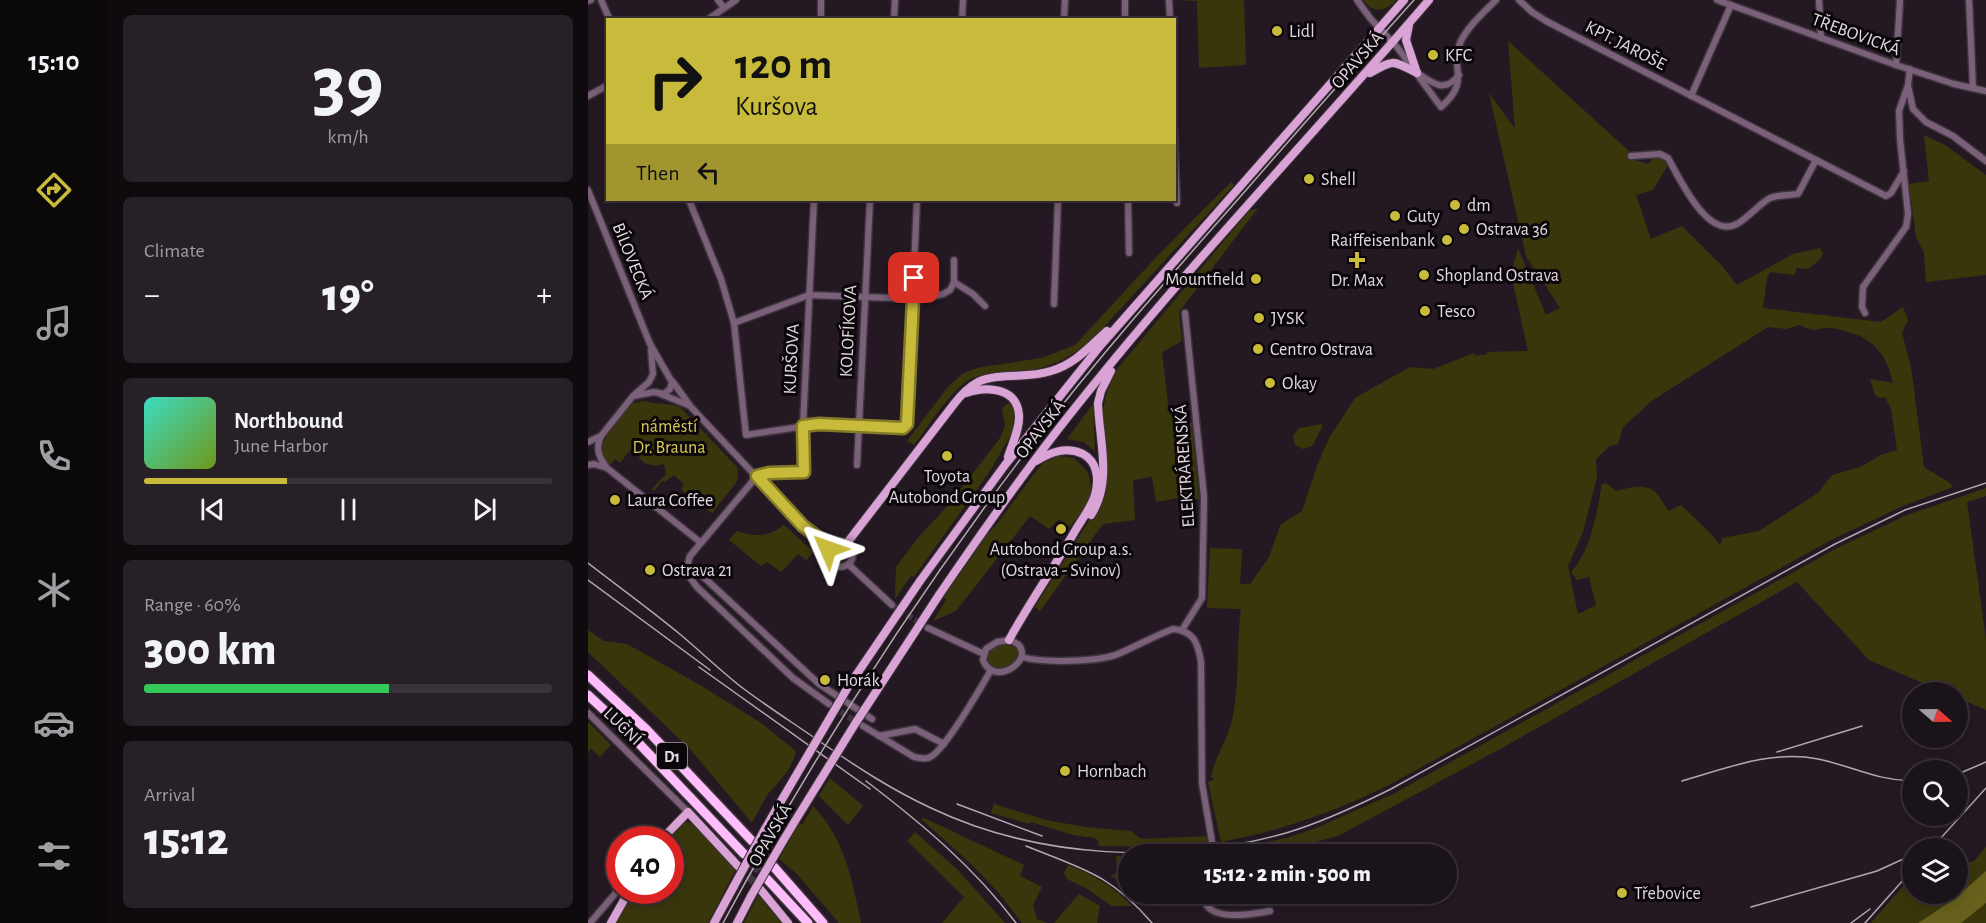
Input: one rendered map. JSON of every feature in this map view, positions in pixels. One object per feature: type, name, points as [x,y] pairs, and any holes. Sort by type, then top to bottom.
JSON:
[{"type":"highway","name":"D1","points":[[588,675],[647,730],[752,841]]},
{"type":"highway","name":"D1","points":[[588,695],[630,734],[744,854]]},
{"type":"highway","points":[[774,867],[823,923]]},
{"type":"highway","points":[[767,879],[808,923]]},
{"type":"main road","name":"OPAVSKÁ","points":[[714,923],[777,808],[848,687],[920,581],[1005,465],[1130,310],[1404,0]]},
{"type":"main road","name":"OPAVSKÁ","points":[[736,923],[795,820],[849,733],[939,595],[1032,464],[1119,355],[1273,176],[1393,43],[1428,0]]},
{"type":"main road","points":[[1412,19],[1407,32],[1407,40],[1417,73]]},
{"type":"main road","points":[[1363,77],[1388,62],[1396,62],[1417,73]]},
{"type":"main road","points":[[847,543],[948,412],[974,384],[983,380],[1042,374],[1067,364],[1088,349],[1130,310]]},
{"type":"main road","points":[[1069,542],[1092,514],[1102,492],[1104,475],[1099,401],[1104,383],[1119,355]]},
{"type":"main road","points":[[965,393],[982,388],[996,390],[1008,396],[1016,404],[1018,425],[1005,465]]},
{"type":"main road","points":[[1009,640],[1069,542],[1094,497],[1097,482],[1095,467],[1086,456],[1070,450],[1055,451],[1032,464]]},
{"type":"main road","points":[[674,826],[688,812],[738,866]]},
{"type":"main road","points":[[761,890],[788,923]]},
{"type":"main road","points":[[611,923],[622,904]]},
{"type":"street","points":[[600,0],[609,18]]},
{"type":"street","points":[[718,0],[724,8]]},
{"type":"street","points":[[711,18],[736,0]]},
{"type":"street","points":[[821,0],[821,18]]},
{"type":"street","points":[[894,18],[895,0]]},
{"type":"street","points":[[963,0],[963,18]]},
{"type":"street","points":[[1064,18],[1065,0]]},
{"type":"street","points":[[1125,0],[1125,18]]},
{"type":"street","points":[[1169,0],[1170,18]]},
{"type":"street","points":[[1357,0],[1442,107],[1454,92],[1459,74],[1457,55],[1461,42],[1496,0]]},
{"type":"street","name":"KPT. JAROŠE","points":[[1519,0],[1546,21],[1886,196],[1891,193],[1904,171]]},
{"type":"street","name":"TŘEBOVICKÁ","points":[[1717,0],[1910,69],[1986,91]]},
{"type":"street","points":[[1819,0],[1821,38]]},
{"type":"street","points":[[1896,64],[1900,0]]},
{"type":"street","points":[[1969,0],[1973,88]]},
{"type":"street","points":[[1691,96],[1731,5]]},
{"type":"street","points":[[1865,313],[1862,307],[1863,287],[1906,227],[1908,214],[1899,111],[1908,85],[1910,69]]},
{"type":"street","points":[[1417,73],[1440,86],[1452,83],[1459,74]]},
{"type":"street","points":[[1908,85],[1913,109],[1926,122],[1953,136],[1986,161]]},
{"type":"street","points":[[588,96],[606,86]]},
{"type":"street","points":[[1631,156],[1660,154],[1668,158],[1698,210],[1709,219],[1722,225],[1735,225],[1772,198],[1798,194],[1816,160]]},
{"type":"street","points":[[1176,166],[1178,203]]},
{"type":"street","name":"BÍLOVECKÁ","points":[[588,190],[650,344]]},
{"type":"street","points":[[689,201],[721,279],[734,323],[746,435],[819,424],[903,428],[907,424],[917,201]]},
{"type":"street","name":"KURŠOVA","points":[[757,476],[769,473],[804,472],[803,426],[814,201]]},
{"type":"street","name":"KOLOFÍKOVA","points":[[857,465],[870,201]]},
{"type":"street","points":[[1054,304],[1058,201]]},
{"type":"street","points":[[1128,201],[1129,253]]},
{"type":"street","points":[[734,323],[809,295],[920,299],[943,294],[950,290],[954,282],[954,260]]},
{"type":"street","points":[[954,282],[973,294],[985,306]]},
{"type":"street","name":"ELEKTRÁRENSKÁ","points":[[1182,630],[1202,598],[1204,497],[1185,313]]},
{"type":"street","points":[[650,344],[672,382],[691,406],[803,526],[830,546]]},
{"type":"street","points":[[650,344],[653,374],[650,382],[633,396],[601,436],[588,443],[598,452],[607,468],[700,542]]},
{"type":"street","points":[[653,374],[661,371],[667,373]]},
{"type":"street","points":[[650,382],[658,393],[691,406]]},
{"type":"street","points":[[633,396],[670,389],[672,382]]},
{"type":"street","points":[[601,436],[598,452],[591,464],[607,468]]},
{"type":"street","points":[[757,476],[700,542],[689,558],[688,571],[695,586],[793,678],[828,704]]},
{"type":"street","points":[[839,541],[847,543],[853,553],[848,564],[839,566],[831,563],[827,553],[830,546],[839,541]]},
{"type":"street","points":[[848,564],[892,605]]},
{"type":"street","points":[[696,570],[819,684],[872,719]]},
{"type":"street","points":[[928,628],[984,654]]},
{"type":"street","points":[[1022,657],[1030,660],[1056,661],[1104,657],[1116,655],[1173,629],[1192,635],[1198,645],[1201,662],[1202,783],[1212,844]]},
{"type":"street","points":[[1009,640],[1018,646],[1022,657],[1018,665],[999,672],[991,670],[984,663],[984,654],[992,644],[1009,640]]},
{"type":"street","points":[[863,726],[914,756],[922,759],[930,757],[944,744],[991,670]]},
{"type":"street","name":"LUČNÍ","points":[[588,713],[688,812]]},
{"type":"street","points":[[879,736],[915,729],[944,744]]},
{"type":"street","points":[[590,923],[606,904]]},
{"type":"street","points":[[1206,904],[1220,917],[1270,911]]},
{"type":"green space","points":[[1175,0],[1244,0],[1246,65],[1199,68],[1197,1]]},
{"type":"green space","points":[[1363,0],[1396,0],[1380,10],[1371,8]]},
{"type":"green space","points":[[1508,41],[1631,153],[1632,159],[1647,164],[1658,156],[1666,161],[1668,165],[1653,190],[1636,195],[1651,239],[1682,226],[1722,266],[1737,285],[1793,254],[1820,248],[1822,256],[1808,269],[1796,268],[1795,275],[1770,272],[1763,308],[1881,322],[1903,307],[1908,320],[1902,333],[1911,367],[1924,467],[1953,487],[1903,506],[1833,539],[1389,785],[1307,820],[1221,842],[1208,782],[1215,779],[1211,777],[1213,769],[1233,716],[1241,609],[1207,608],[1210,548],[1242,549],[1240,584],[1250,584],[1269,557],[1281,524],[1302,511],[1329,438],[1355,398],[1410,367],[1433,369],[1474,353],[1475,356],[1487,354],[1487,352],[1528,351],[1511,274],[1518,248],[1546,315],[1560,308],[1526,256],[1489,93],[1515,129]],"holes":[[[1800,325],[1814,330],[1831,328],[1855,334],[1878,349],[1887,364],[1893,383],[1870,379],[1875,395],[1879,398],[1885,397],[1891,409],[1897,450],[1881,455],[1860,467],[1832,475],[1818,493],[1759,531],[1723,538],[1720,545],[1681,505],[1669,511],[1654,491],[1645,487],[1616,491],[1606,483],[1602,484],[1588,542],[1584,553],[1571,572],[1577,580],[1589,577],[1596,605],[1578,614],[1568,566],[1583,532],[1597,477],[1596,459],[1610,446],[1618,444],[1623,427],[1653,400],[1768,327],[1786,329]]]},
{"type":"green space","points":[[1924,135],[1945,145],[1986,175],[1986,275],[1926,282],[1924,253],[1916,237],[1909,184],[1929,181]]},
{"type":"green space","points":[[1231,182],[1234,185],[1092,340],[1073,354],[1051,365],[981,375],[967,381],[945,403],[914,445],[907,441],[947,388],[962,374],[977,368],[1041,358],[1075,345],[1159,254]]},
{"type":"green space","points":[[1258,208],[1179,312],[1182,341],[1162,352],[1169,413],[1192,423],[1199,499],[1179,502],[1178,498],[1156,502],[1152,477],[1133,480],[1135,520],[1103,524],[1040,611],[1035,607],[1105,495],[1103,412],[1107,392],[1117,369],[1249,211]]},
{"type":"green space","name":"náměstí Dr. Brauna","points":[[645,401],[681,408],[737,467],[736,483],[712,513],[707,510],[710,505],[695,493],[691,497],[681,489],[684,484],[674,475],[665,482],[662,481],[654,491],[652,489],[666,474],[664,464],[652,465],[643,461],[638,453],[637,441],[620,463],[615,459],[609,466],[604,458],[602,450],[604,441],[615,424],[633,403]]},
{"type":"green space","points":[[1009,403],[1013,408],[1015,418],[1012,433],[990,471],[914,577],[911,576],[895,599],[896,567],[917,539],[951,502],[1000,438],[1005,426],[1002,408]]},
{"type":"green space","points":[[1093,404],[1095,452],[1084,442],[1067,439]]},
{"type":"green space","points":[[1322,424],[1312,446],[1303,449],[1295,445],[1293,436],[1299,428]]},
{"type":"green space","points":[[1058,456],[1074,458],[1088,472],[1091,487],[1090,501],[1070,527],[1059,519],[1049,529],[1030,516],[956,611],[933,621],[946,600],[944,597],[986,536],[1043,463]]},
{"type":"green space","points":[[1986,488],[1986,496],[1967,502],[1986,640],[1986,710],[1968,702],[1968,682],[1920,682],[1869,660],[1797,582],[1500,749],[1338,836],[1307,844],[1258,844],[1316,828],[1393,794],[1837,548],[1907,515]]},
{"type":"green space","points":[[784,525],[814,552],[806,560],[798,554],[781,572],[767,562],[761,566],[729,540],[737,531],[762,535],[773,532]]},
{"type":"green space","points":[[588,630],[604,641],[627,644],[700,685],[761,723],[796,751],[789,769],[768,794],[752,823],[690,749],[588,652]]},
{"type":"green space","points":[[1008,644],[1016,648],[1018,652],[1015,662],[1003,668],[992,667],[987,659],[989,651],[1000,645]]},
{"type":"green space","points":[[588,722],[611,745],[600,757],[591,748],[588,754]]},
{"type":"green space","points":[[830,778],[863,806],[848,825],[819,796]]},
{"type":"green space","points":[[994,804],[1046,820],[1085,827],[1131,831],[1141,839],[1206,836],[1208,844],[1098,846],[1099,842],[1095,838],[1073,835],[991,813]]},
{"type":"green space","points":[[813,806],[833,832],[840,846],[846,861],[861,923],[839,923],[797,874],[779,859],[799,823],[802,825]]},
{"type":"green space","points":[[924,818],[1024,865],[1020,876],[1042,887],[1033,905],[1037,919],[1047,923],[1022,923],[998,892],[967,860],[921,819]]},
{"type":"green space","points":[[686,822],[694,824],[736,869],[708,923],[615,923],[627,904],[684,904],[684,826],[680,825]]},
{"type":"green space","points":[[915,832],[958,870],[1005,923],[942,923],[964,897],[907,841]]},
{"type":"green space","points":[[1986,847],[1986,871],[1968,887],[1968,862],[1974,861]]},
{"type":"green space","points":[[1116,856],[1118,856],[1118,881],[1111,876],[1117,872]]},
{"type":"green space","points":[[1068,865],[1086,873],[1118,893],[1118,904],[1132,906],[1112,906],[1067,879],[1064,873]]},
{"type":"green space","points":[[1902,887],[1902,904],[1946,904],[1918,923],[1871,923]]},
{"type":"green space","points":[[1079,894],[1100,906],[1097,923],[1054,923]]},
{"type":"green space","points":[[758,895],[780,921],[782,923],[744,923]]},
{"type":"green space","points":[[1986,896],[1986,923],[1950,923]]},
{"type":"shaded area","points":[[1986,871],[1986,903],[1961,923],[1918,923],[1946,904],[1968,904],[1968,887]]},
{"type":"tunnel","points":[[892,605],[928,628]]},
{"type":"tunnel","points":[[833,707],[863,726]]},
{"type":"tunnel","points":[[752,841],[774,867]]},
{"type":"tunnel","points":[[744,854],[767,879]]},
{"type":"tunnel","points":[[740,867],[760,889]]},
{"type":"tram line","points":[[723,923],[795,795],[872,671],[998,490],[1065,402],[1136,316],[1414,0]]},
{"type":"railway","points":[[588,563],[670,626],[750,693],[835,752],[917,801],[972,825],[1016,838],[1060,847],[1106,852],[1152,853],[1197,850],[1242,843],[1286,833],[1340,813],[1391,789],[1835,544],[1905,510],[1986,483]]},
{"type":"railway","points":[[588,580],[710,670]]},
{"type":"railway","points":[[699,667],[870,789]]},
{"type":"railway","points":[[1777,752],[1862,726]]},
{"type":"railway","points":[[1682,781],[1732,766],[1783,757],[1818,759],[1902,780]]},
{"type":"railway","points":[[1968,770],[1986,762]]},
{"type":"railway","points":[[866,781],[946,847],[983,883],[1016,923]]},
{"type":"railway","points":[[1941,838],[1986,788]]},
{"type":"railway","points":[[957,804],[1042,836]]},
{"type":"railway","points":[[1026,846],[1080,868],[1109,883],[1152,923]]},
{"type":"railway","points":[[1751,907],[1877,871],[1902,860]]},
{"type":"railway","points":[[1865,923],[1902,881]]},
{"type":"railway","points":[[1851,923],[1870,909]]},
{"type":"place","name":"Lidl","points":[[1277,31]]},
{"type":"place","name":"KFC","points":[[1433,55]]},
{"type":"place","name":"Shell","points":[[1309,179]]},
{"type":"place","name":"dm","points":[[1455,205]]},
{"type":"place","name":"Guty","points":[[1395,216]]},
{"type":"place","name":"Ostrava 36","points":[[1464,229]]},
{"type":"place","name":"Raiffeisenbank","points":[[1447,240]]},
{"type":"place","name":"Dr. Max","points":[[1357,260]]},
{"type":"place","name":"Shopland Ostrava","points":[[1424,275]]},
{"type":"place","name":"Mountfield","points":[[1256,279]]},
{"type":"place","name":"Tesco","points":[[1425,311]]},
{"type":"place","name":"JYSK","points":[[1259,318]]},
{"type":"place","name":"Centro Ostrava","points":[[1258,349]]},
{"type":"place","name":"Okay","points":[[1270,383]]},
{"type":"place","name":"Toyota Autobond Group","points":[[947,456]]},
{"type":"place","name":"Laura Coffee","points":[[615,500]]},
{"type":"place","name":"Autobond Group a.s. (Ostrava - Svinov)","points":[[1061,529]]},
{"type":"place","name":"Ostrava 21","points":[[650,570]]},
{"type":"place","name":"Horák","points":[[825,680]]},
{"type":"place","name":"Hornbach","points":[[1065,771]]},
{"type":"place","name":"Třebovice","points":[[1622,893]]},
{"type":"route","points":[[828,549],[830,546],[803,526],[757,476],[769,473],[804,472],[803,426],[819,424],[903,428],[907,424],[914,278]]}]
